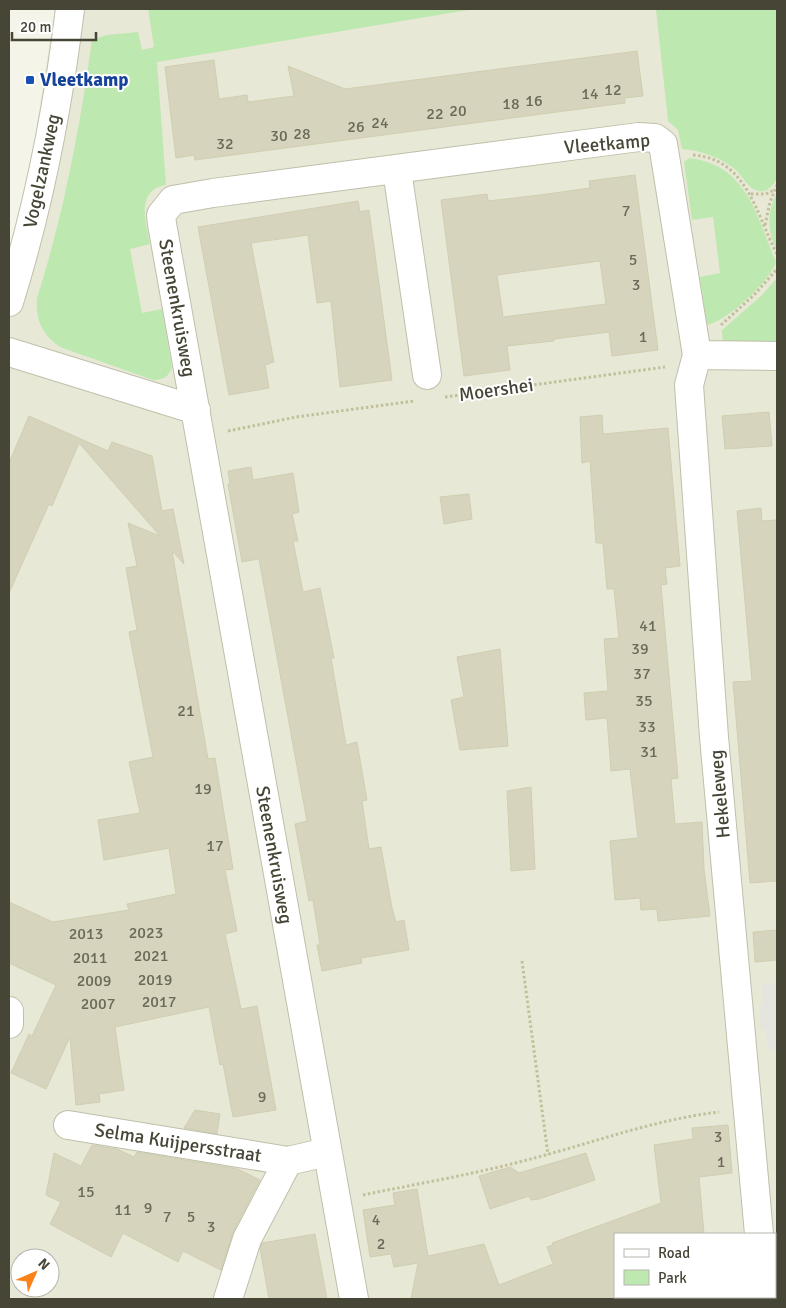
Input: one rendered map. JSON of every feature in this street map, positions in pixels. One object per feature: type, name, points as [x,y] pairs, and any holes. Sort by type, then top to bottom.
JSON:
[{"type":"street","name":"Vogelzankweg","points":[[9,302],[21,263],[46,162],[70,9]]},
{"type":"street","name":"Vleetkamp","points":[[165,208],[173,200],[650,136],[662,142],[667,155],[697,355]]},
{"type":"street","points":[[397,170],[432,387]]},
{"type":"street","name":"Steenenkruisweg","points":[[165,208],[161,214],[164,244],[196,410],[335,1201],[354,1299]]},
{"type":"street","name":"Steenenkruisweg","points":[[9,352],[196,410]]},
{"type":"street","points":[[697,355],[777,356]]},
{"type":"street","name":"Hekeleweg","points":[[697,355],[689,385],[714,737],[759,1233]]},
{"type":"street","points":[[9,1010],[9,1024]]},
{"type":"street","name":"Selma Kuijpersstraat","points":[[68,1125],[288,1161],[327,1152]]},
{"type":"street","name":"Selma Kuijpersstraat","points":[[228,1299],[247,1239],[288,1161]]},
{"type":"path","points":[[667,155],[698,155],[720,162],[733,172],[751,194],[777,254]]},
{"type":"path","points":[[765,225],[777,185]]},
{"type":"path","points":[[751,194],[766,194],[774,190]]},
{"type":"path","points":[[697,355],[719,327],[754,295],[777,270]]},
{"type":"path","name":"Moershei","points":[[432,387],[677,366],[697,355]]},
{"type":"path","points":[[218,432],[296,417],[418,401]]},
{"type":"path","points":[[522,961],[548,1155]]},
{"type":"path","points":[[335,1201],[548,1155],[697,1115],[749,1109]]},
{"type":"shaded area","points":[[55,9],[777,9],[777,1290],[776,1233],[614,1233],[614,1298],[752,1298],[9,1299],[9,253],[27,189]]},
{"type":"shaded area","points":[[777,983],[777,1049],[769,1050],[766,1031],[761,1030],[759,1005],[763,1003],[762,985]]},
{"type":"green space","points":[[148,9],[474,9],[157,62],[166,185],[156,188],[146,200],[145,217],[150,244],[130,249],[142,313],[162,309],[172,368],[165,377],[153,380],[60,347],[44,332],[37,313],[37,298],[47,266],[70,170],[92,40],[107,35],[138,32],[142,50],[154,47]]},
{"type":"green space","points":[[656,9],[777,9],[777,179],[767,190],[755,190],[746,183],[736,170],[718,158],[682,149],[678,130],[668,121]]},
{"type":"green space","points":[[689,158],[709,163],[725,171],[737,182],[747,195],[755,211],[776,262],[765,279],[746,300],[725,317],[707,325],[700,277],[720,273],[713,217],[692,220],[684,162]]},
{"type":"green space","points":[[777,192],[777,251],[771,236],[770,215]]},
{"type":"green space","points":[[777,278],[777,346],[723,347],[722,330],[761,296]]},
{"type":"building","points":[[637,51],[643,96],[625,98],[625,103],[195,160],[194,155],[176,158],[165,67],[214,60],[219,99],[247,95],[248,102],[294,96],[288,66],[345,89]]},
{"type":"building","points":[[635,175],[658,350],[612,356],[609,332],[554,339],[554,341],[507,346],[510,370],[464,376],[441,200],[487,194],[488,201],[540,195],[590,188],[589,181]],"holes":[[[600,261],[606,304],[503,317],[497,275]]]},
{"type":"building","points":[[358,201],[360,212],[369,210],[392,380],[340,387],[331,301],[317,303],[308,235],[251,243],[274,362],[265,365],[269,388],[229,395],[198,227]]},
{"type":"building","points":[[769,412],[772,446],[725,449],[722,416]]},
{"type":"building","points":[[602,415],[603,434],[668,428],[680,566],[665,568],[667,584],[661,585],[678,778],[671,779],[675,824],[702,822],[704,869],[710,916],[658,921],[657,909],[641,910],[640,898],[615,900],[610,841],[638,838],[630,769],[611,771],[607,718],[586,720],[584,693],[608,691],[604,639],[619,638],[614,589],[607,589],[603,543],[596,543],[590,461],[582,463],[580,417]]},
{"type":"building","points":[[29,416],[108,451],[112,442],[152,456],[162,511],[173,509],[184,564],[172,551],[208,759],[215,758],[233,869],[225,870],[237,931],[225,934],[241,1009],[257,1006],[276,1110],[233,1117],[223,1064],[220,1065],[209,1007],[115,1027],[124,1090],[99,1094],[100,1102],[76,1105],[70,1037],[46,1089],[11,1073],[29,1034],[32,1036],[56,985],[9,963],[9,902],[53,922],[129,910],[127,904],[176,894],[169,848],[104,860],[98,820],[140,813],[129,762],[153,757],[129,632],[137,630],[126,568],[137,566],[128,523],[160,536],[79,443],[52,506],[49,504],[9,593],[9,463]]},
{"type":"building","points":[[251,467],[253,480],[293,473],[299,512],[292,514],[298,541],[293,541],[303,592],[320,588],[334,658],[331,658],[346,745],[357,742],[367,800],[362,801],[369,849],[381,847],[392,908],[396,922],[404,920],[409,950],[361,958],[362,963],[322,971],[317,945],[320,945],[313,900],[309,901],[295,824],[307,821],[259,559],[242,562],[228,484],[230,484],[228,471]]},
{"type":"building","points":[[469,494],[472,519],[444,524],[440,497]]},
{"type":"building","points":[[761,508],[762,521],[777,520],[777,881],[750,883],[733,682],[752,681],[737,511]]},
{"type":"building","points":[[500,649],[508,746],[460,750],[451,700],[464,697],[457,657]]},
{"type":"building","points":[[531,787],[535,869],[511,871],[507,791]]},
{"type":"building","points":[[777,930],[777,960],[755,962],[753,932]]},
{"type":"building","points":[[195,1110],[220,1114],[217,1134],[184,1128]]},
{"type":"building","points":[[728,1125],[732,1173],[699,1177],[704,1233],[614,1233],[615,1299],[411,1299],[418,1263],[394,1267],[391,1254],[370,1257],[363,1210],[395,1205],[393,1193],[417,1189],[428,1256],[484,1244],[499,1285],[553,1264],[547,1247],[553,1245],[552,1243],[661,1203],[654,1145],[693,1139],[692,1128]]},
{"type":"building","points":[[92,1145],[117,1149],[134,1157],[137,1152],[238,1169],[260,1180],[233,1232],[221,1270],[183,1251],[178,1262],[123,1233],[111,1257],[50,1224],[61,1202],[46,1195],[54,1153],[81,1166]]},
{"type":"building","points":[[586,1153],[595,1180],[539,1199],[531,1200],[529,1196],[490,1209],[479,1176],[510,1167],[519,1173]]},
{"type":"building","points":[[315,1234],[327,1299],[269,1299],[260,1248],[262,1243]]},
{"type":"place","name":"Vleetkamp","points":[[30,80]]}]
